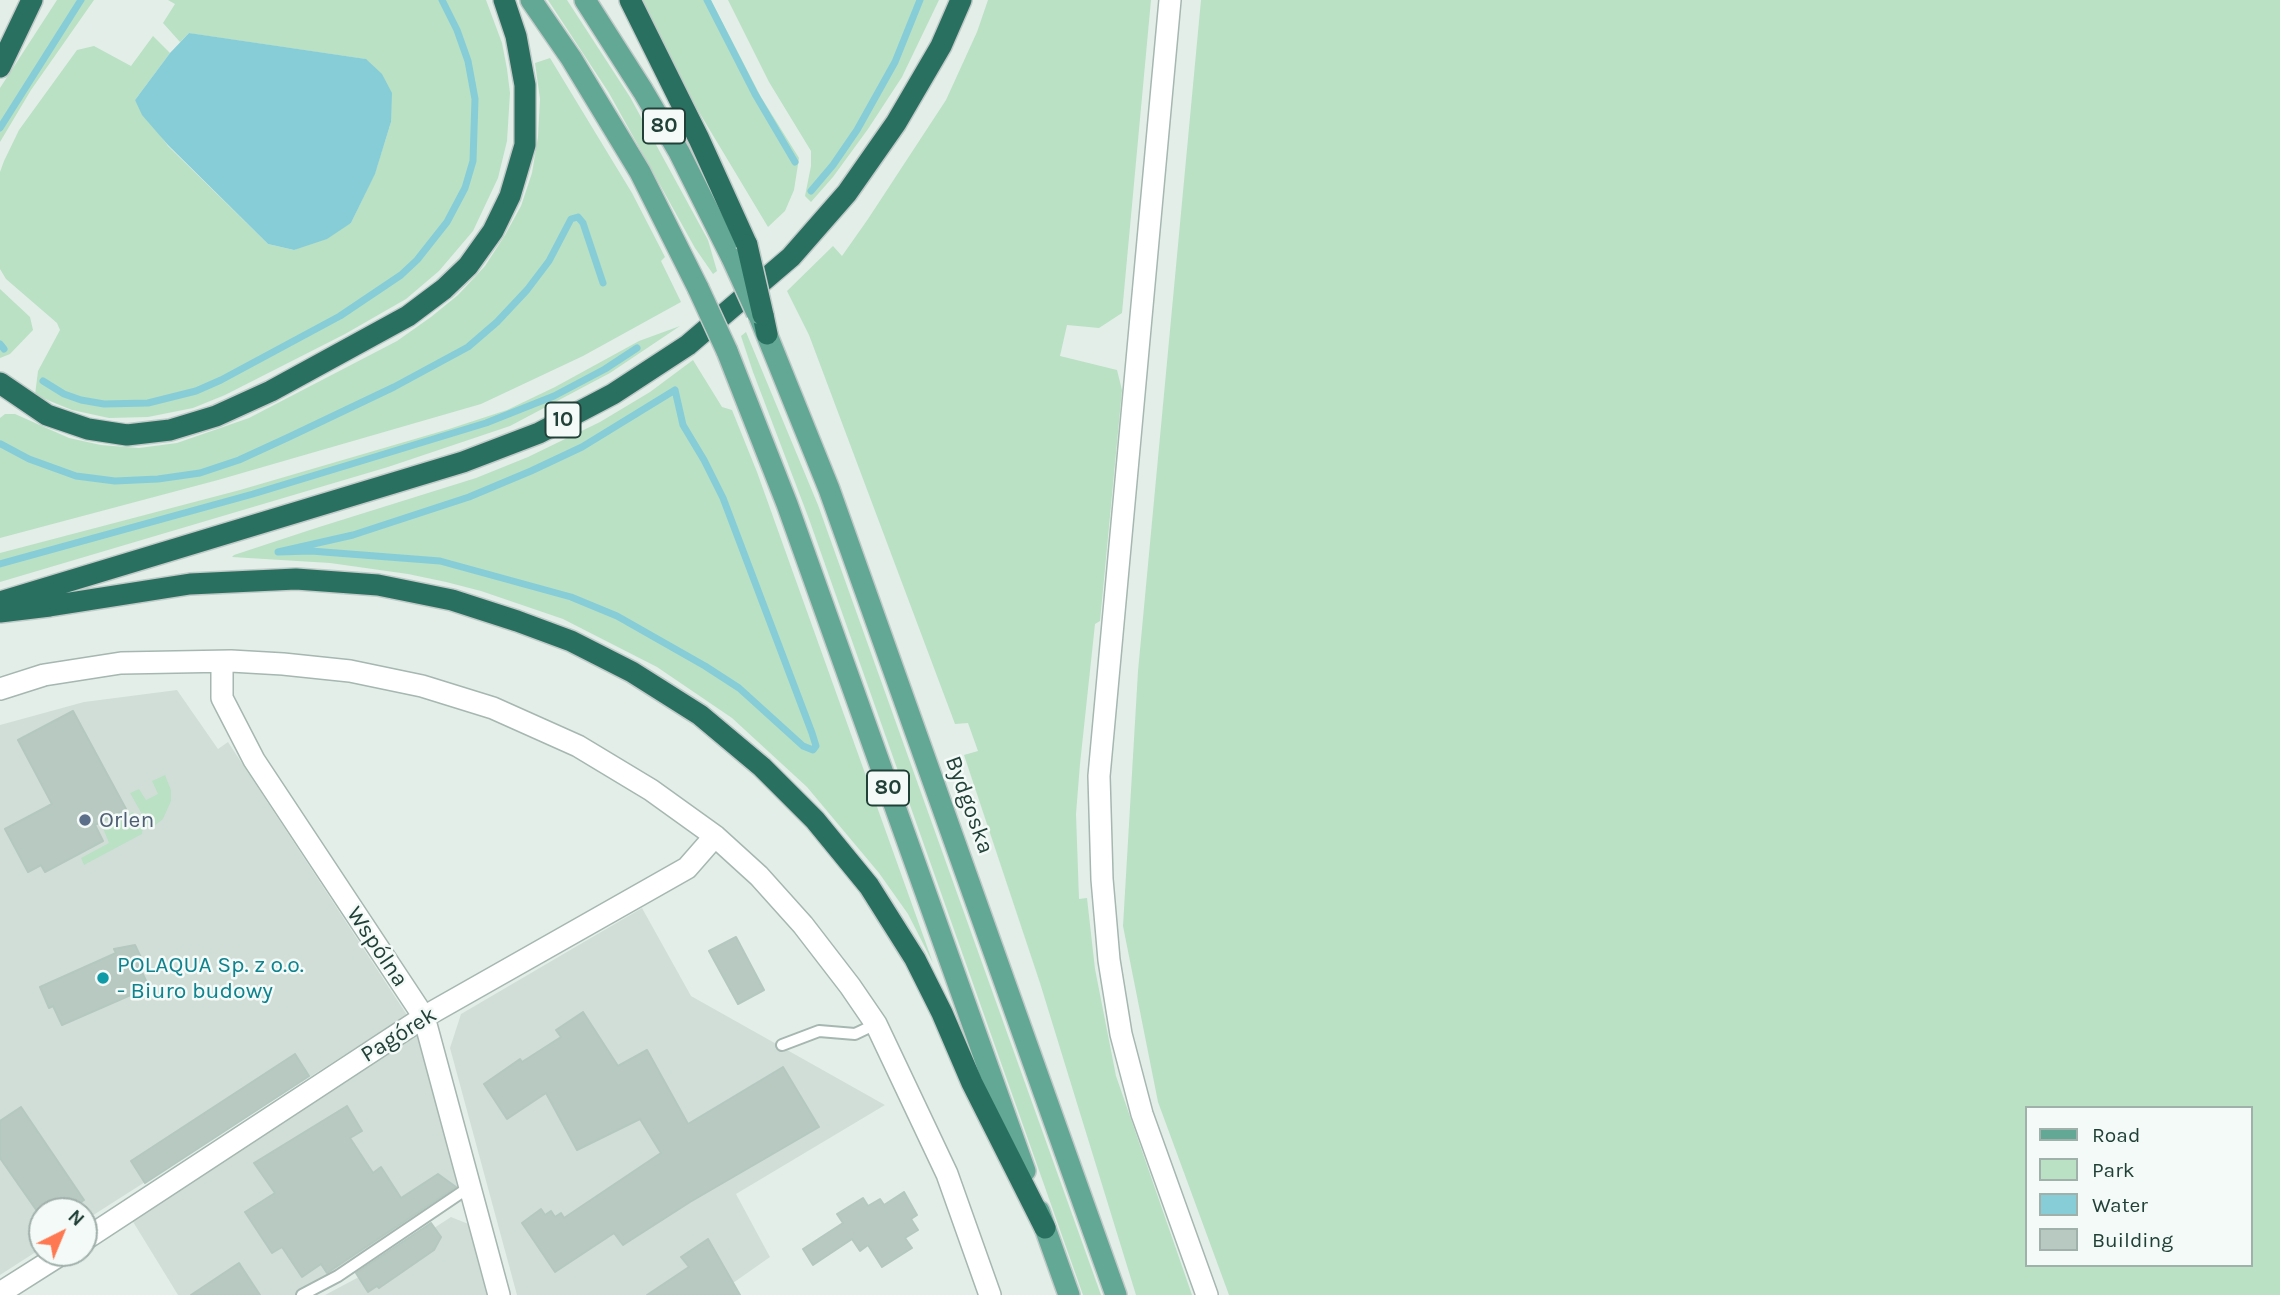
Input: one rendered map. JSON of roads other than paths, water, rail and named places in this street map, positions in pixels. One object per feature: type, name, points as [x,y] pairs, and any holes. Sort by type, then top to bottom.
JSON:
[{"type":"highway","points":[[0,31],[22,0]]},
{"type":"highway","points":[[0,67],[32,0]]},
{"type":"highway","points":[[0,383],[47,415],[88,429],[127,435],[170,430],[216,416],[271,391],[408,316],[444,289],[468,266],[493,230],[510,196],[525,145],[525,85],[516,36],[504,0]]},
{"type":"highway","points":[[630,0],[699,139],[763,322]]},
{"type":"highway","name":"10","points":[[0,602],[463,462],[538,433],[613,394],[688,345],[791,257],[846,193],[897,122],[941,46],[961,0]]},
{"type":"highway","points":[[0,612],[190,584],[296,579],[378,585],[452,600],[516,621],[571,641],[632,672],[699,715],[762,767],[815,820],[869,886],[915,959],[943,1013],[972,1083],[1045,1228]]},
{"type":"main road","name":"80","points":[[531,0],[571,58],[640,172],[727,351],[787,504],[1069,1295]]},
{"type":"main road","name":"80","points":[[584,0],[643,90],[740,251]]},
{"type":"main road","name":"Bydgoska","points":[[763,322],[829,489],[1116,1295]]},
{"type":"street","points":[[1170,0],[1100,776],[1102,879],[1109,960],[1121,1034],[1142,1114],[1207,1295]]},
{"type":"street","name":"Wspólna","points":[[222,662],[222,698],[254,760],[424,1017],[499,1295]]},
{"type":"street","points":[[0,689],[44,675],[121,663],[283,663],[350,671],[422,686],[493,708],[578,746],[651,790],[715,836],[759,876],[803,925],[876,1024],[947,1174],[990,1295]]},
{"type":"street","name":"Pagórek","points":[[98,1231],[424,1017],[687,868],[715,836]]},
{"type":"street","points":[[0,1293],[41,1267]]},
{"type":"lane","points":[[782,1045],[819,1031],[855,1034],[876,1024]]},
{"type":"lane","points":[[303,1295],[338,1276],[471,1186]]},
{"type":"water","points":[[189,33],[366,59],[382,74],[392,93],[391,122],[375,174],[351,223],[327,239],[294,250],[268,244],[168,145],[142,115],[135,100],[170,53]]},
{"type":"waterway","points":[[0,128],[81,0]]},
{"type":"waterway","points":[[43,381],[64,394],[104,404],[148,403],[196,391],[340,316],[401,275],[417,260],[447,222],[465,188],[473,161],[475,99],[468,61],[442,0]]},
{"type":"waterway","points":[[707,0],[755,94],[795,162]]},
{"type":"waterway","points":[[811,191],[857,130],[895,62],[920,0]]},
{"type":"waterway","points":[[1,444],[29,459],[76,476],[115,481],[200,473],[239,460],[289,437],[394,387],[468,347],[497,322],[527,290],[549,261],[571,219],[578,217],[583,223],[603,283]]},
{"type":"waterway","points":[[0,344],[4,349]]},
{"type":"waterway","points":[[0,564],[253,494],[486,423],[554,396],[605,369],[637,348]]},
{"type":"waterway","points":[[675,390],[683,425],[723,498],[812,733],[816,746],[813,750],[803,746],[739,688],[705,666],[617,616],[571,597],[440,561],[311,551],[278,552],[353,535],[469,497],[582,447],[675,390]]},
{"type":"place","name":"Orlen","points":[[85,820]]},
{"type":"place","name":"POLAQUA Sp. z o.o. - Biuro budowy","points":[[103,978]]}]
